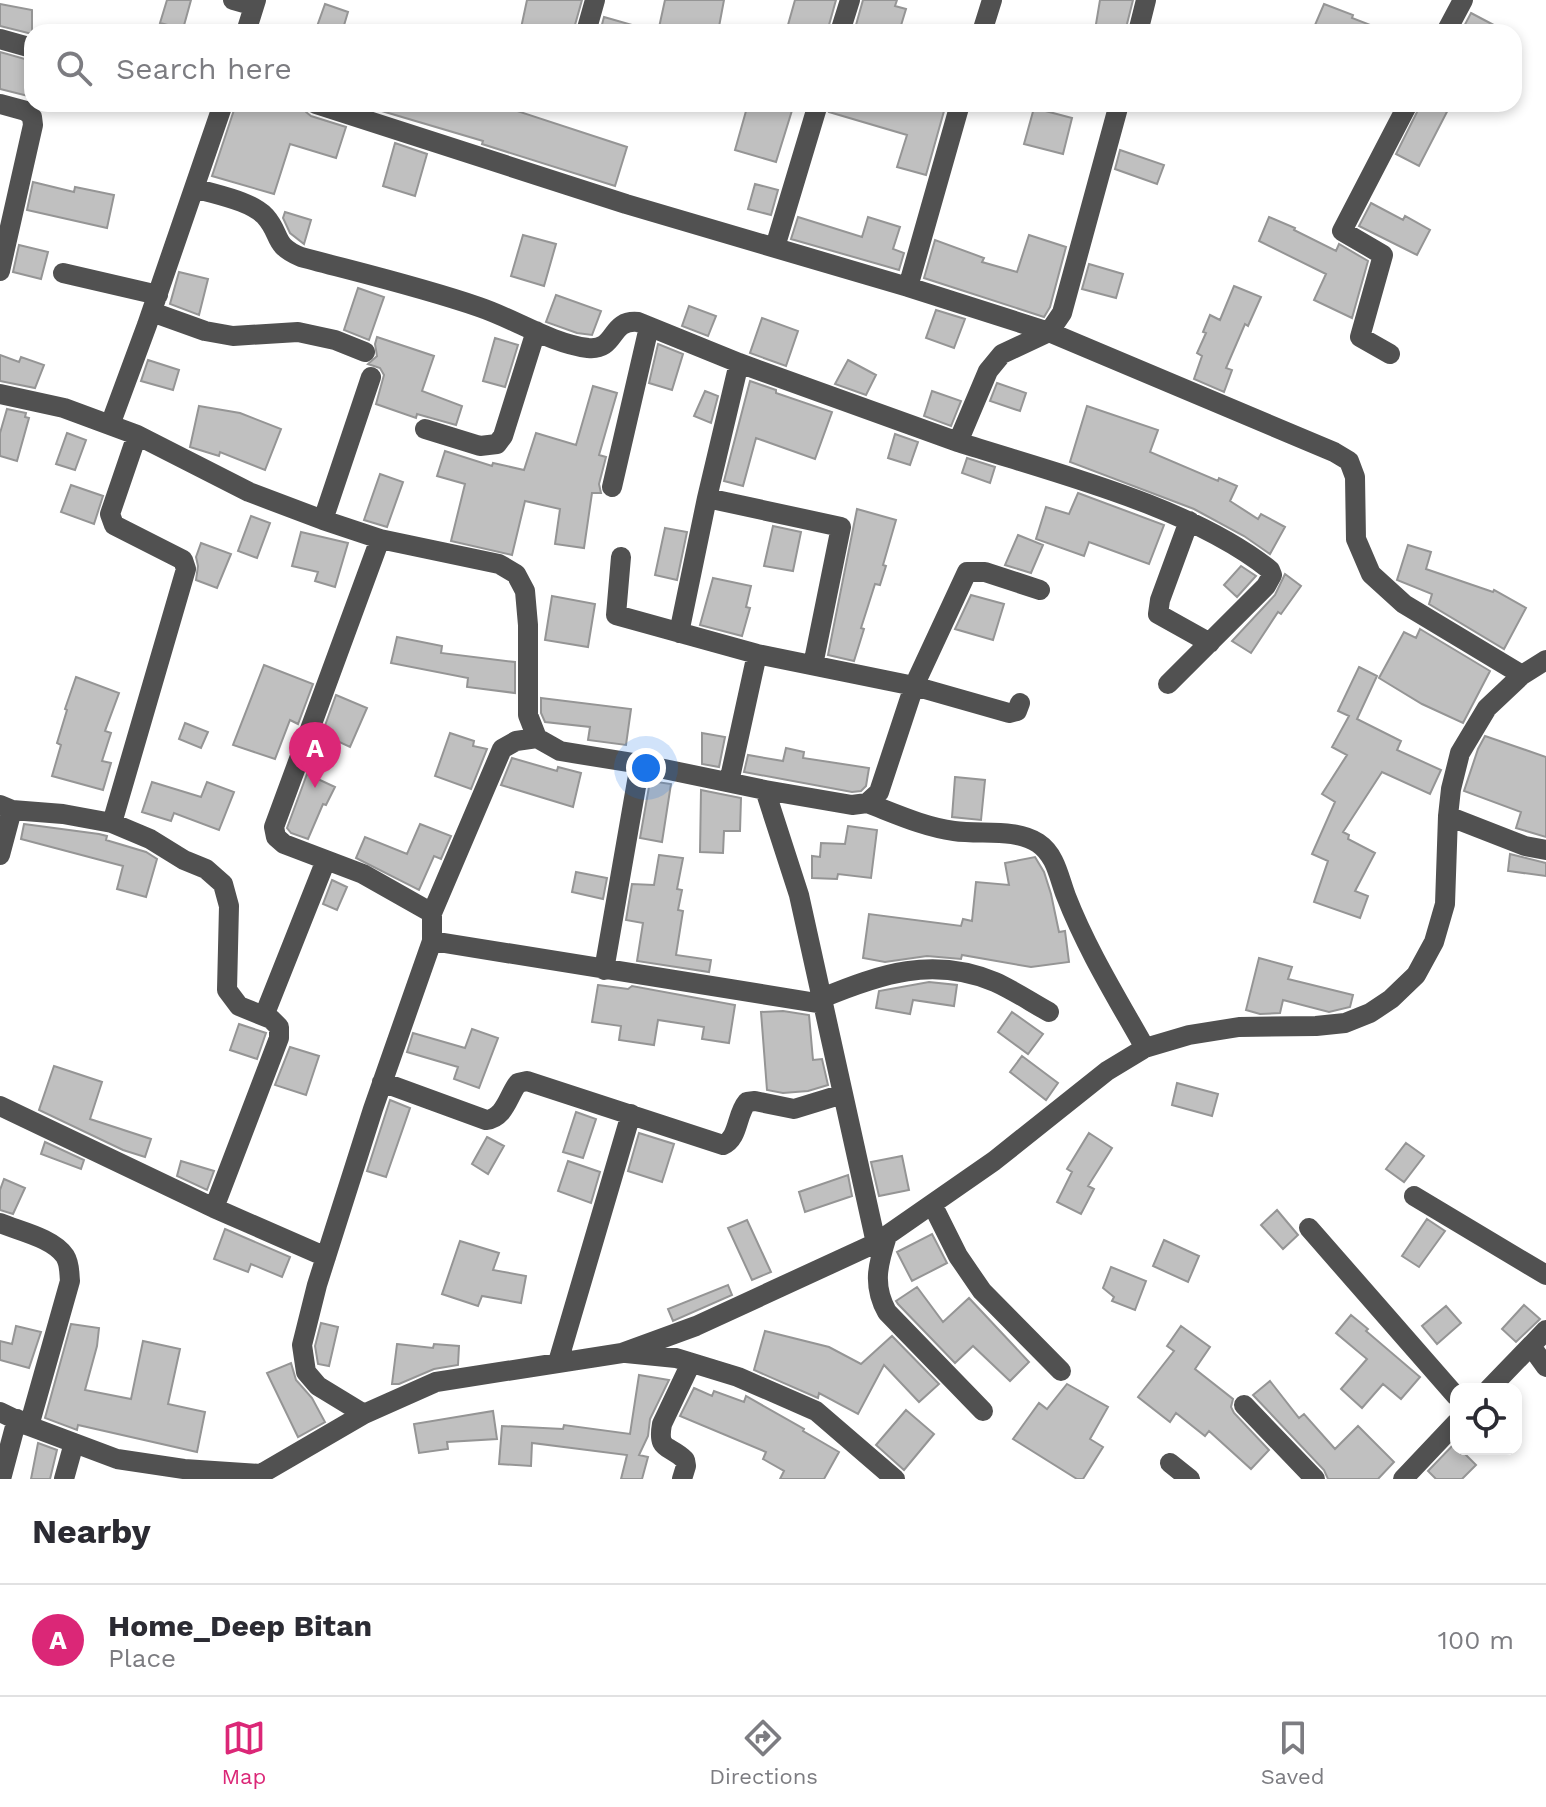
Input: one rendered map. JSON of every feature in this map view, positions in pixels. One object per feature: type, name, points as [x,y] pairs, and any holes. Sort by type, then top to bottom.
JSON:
[{"type":"street","points":[[233,0],[255,3],[248,24]]},
{"type":"street","points":[[588,24],[595,0]]},
{"type":"street","points":[[842,24],[850,0]]},
{"type":"street","points":[[984,24],[992,0]]},
{"type":"street","points":[[1140,24],[1146,0]]},
{"type":"street","points":[[1450,24],[1463,0]]},
{"type":"street","points":[[0,39],[24,46]]},
{"type":"street","points":[[0,104],[24,110]]},
{"type":"street","points":[[0,271],[33,125],[32,117],[27,112]]},
{"type":"street","points":[[110,425],[220,112]]},
{"type":"street","points":[[341,112],[626,204],[1049,332],[1334,452],[1349,461],[1355,477],[1356,539],[1371,574],[1404,604],[1522,675]]},
{"type":"street","points":[[775,247],[816,112]]},
{"type":"street","points":[[908,287],[958,112]]},
{"type":"street","points":[[958,442],[988,371],[1002,354],[1049,332],[1062,313],[1117,112]]},
{"type":"street","points":[[1390,354],[1360,337],[1383,255],[1342,231],[1404,112]]},
{"type":"street","points":[[195,188],[254,208],[266,217],[279,243],[287,251],[482,308],[585,348],[597,348],[608,343],[620,325],[627,321],[649,327],[958,442],[1137,500],[1189,521],[1261,562],[1272,575],[1266,586],[1168,684]]},
{"type":"street","points":[[63,273],[155,303],[205,331],[233,336],[298,332],[335,340],[365,352]]},
{"type":"street","points":[[612,487],[649,327]]},
{"type":"street","points":[[425,429],[480,446],[497,444],[503,436],[536,331]]},
{"type":"street","points":[[679,633],[739,363]]},
{"type":"street","points":[[323,520],[371,377]]},
{"type":"street","points":[[0,394],[64,408],[137,435],[249,492],[323,520],[380,539],[499,564],[516,574],[525,591],[528,715],[537,738]]},
{"type":"street","points":[[112,823],[186,569],[183,560],[114,525],[110,514],[137,435]]},
{"type":"street","points":[[707,498],[841,527],[813,665]]},
{"type":"street","points":[[1189,521],[1160,600],[1158,614],[1210,643]]},
{"type":"street","points":[[380,539],[274,827],[276,837],[284,844],[363,874],[432,913]]},
{"type":"street","points":[[621,557],[616,615],[757,654],[914,686],[1009,713],[1017,711],[1020,703]]},
{"type":"street","points":[[867,803],[879,792],[914,686],[967,572],[985,572],[1040,590]]},
{"type":"street","points":[[729,782],[757,654]]},
{"type":"street","points":[[15,1419],[157,1472],[260,1476],[364,1414],[436,1382],[622,1353],[696,1326],[882,1240],[994,1161],[1107,1071],[1145,1048],[1189,1035],[1239,1027],[1345,1023],[1370,1013],[1391,999],[1416,975],[1434,942],[1445,904],[1448,816],[1460,753],[1487,708],[1522,675],[1546,660]]},
{"type":"street","points":[[364,1414],[318,1386],[306,1372],[302,1345],[326,1257],[382,1082],[432,941],[432,913],[502,749],[516,741],[537,738],[560,751],[852,805],[867,803],[918,823],[954,831],[1009,834],[1038,843],[1052,858],[1090,950],[1145,1048]]},
{"type":"street","points":[[604,970],[640,764]]},
{"type":"street","points":[[765,790],[799,895],[843,1094],[882,1240],[876,1281],[879,1297],[887,1312],[983,1411]]},
{"type":"street","points":[[0,855],[6,808],[63,814],[112,823],[150,839],[184,860],[206,869],[223,884],[229,906],[227,990],[239,1006],[271,1019],[279,1027],[279,1038],[214,1208]]},
{"type":"street","points":[[1448,816],[1525,846],[1546,850]]},
{"type":"street","points":[[264,1016],[326,860]]},
{"type":"street","points":[[432,941],[604,970],[822,1001],[866,979],[897,971],[936,969],[968,972],[996,983],[1049,1012]]},
{"type":"street","points":[[382,1082],[486,1120],[501,1114],[518,1083],[527,1081],[723,1145],[729,1143],[747,1102],[794,1109],[843,1094]]},
{"type":"street","points":[[0,1106],[214,1208],[326,1257]]},
{"type":"street","points":[[558,1362],[631,1114]]},
{"type":"street","points":[[1414,1196],[1546,1275]]},
{"type":"street","points":[[932,1204],[958,1256],[982,1291],[1061,1371]]},
{"type":"street","points":[[0,1223],[51,1244],[64,1253],[70,1281],[15,1419],[1,1479]]},
{"type":"street","points":[[1309,1228],[1450,1389]]},
{"type":"street","points":[[1495,1383],[1546,1330]]},
{"type":"street","points":[[1531,1346],[1546,1367]]},
{"type":"street","points":[[622,1353],[676,1358],[738,1377],[816,1411],[895,1479]]},
{"type":"street","points":[[682,1479],[685,1460],[663,1446],[660,1434],[691,1363]]},
{"type":"street","points":[[1244,1405],[1315,1479]]},
{"type":"street","points":[[1403,1479],[1450,1429]]},
{"type":"street","points":[[64,1479],[74,1443]]},
{"type":"street","points":[[1170,1463],[1190,1479]]},
{"type":"building","points":[[167,0],[191,0],[184,24],[160,23]]},
{"type":"building","points":[[527,0],[582,0],[575,24],[522,24]]},
{"type":"building","points":[[665,0],[724,0],[720,24],[660,24]]},
{"type":"building","points":[[795,0],[836,0],[829,24],[788,24]]},
{"type":"building","points":[[863,0],[897,0],[895,6],[906,9],[901,24],[856,24]]},
{"type":"building","points":[[1100,0],[1133,0],[1127,24],[1096,24]]},
{"type":"building","points":[[0,4],[32,10],[32,24],[24,24],[24,32],[0,26]]},
{"type":"building","points":[[325,4],[348,12],[344,24],[318,24]]},
{"type":"building","points":[[1324,4],[1368,24],[1315,24]]},
{"type":"building","points":[[1471,13],[1492,24],[1465,24]]},
{"type":"building","points":[[604,17],[628,24],[602,24]]},
{"type":"building","points":[[0,52],[24,59],[24,95],[0,89]]},
{"type":"building","points":[[233,112],[306,112],[346,127],[336,158],[290,144],[274,194],[212,176]]},
{"type":"building","points":[[385,112],[520,112],[627,147],[615,186],[482,144],[483,141]]},
{"type":"building","points":[[746,112],[792,112],[776,162],[735,150]]},
{"type":"building","points":[[829,112],[944,112],[926,175],[897,167],[907,135]]},
{"type":"building","points":[[1033,112],[1049,112],[1072,118],[1063,154],[1024,144]]},
{"type":"building","points":[[1417,112],[1447,112],[1419,166],[1396,154]]},
{"type":"building","points":[[395,143],[427,154],[415,196],[383,186]]},
{"type":"building","points":[[1120,150],[1164,165],[1157,184],[1115,169]]},
{"type":"building","points":[[33,182],[74,192],[75,187],[114,195],[107,228],[27,210]]},
{"type":"building","points":[[755,184],[778,190],[771,215],[748,209]]},
{"type":"building","points":[[1371,203],[1430,230],[1417,255],[1359,226]]},
{"type":"building","points":[[285,212],[311,220],[304,244],[290,233],[283,218]]},
{"type":"building","points":[[798,217],[862,237],[868,217],[900,227],[893,249],[904,253],[899,270],[791,239]]},
{"type":"building","points":[[1269,217],[1336,251],[1339,244],[1368,261],[1352,318],[1314,300],[1326,274],[1259,241]]},
{"type":"building","points":[[523,235],[556,244],[544,286],[511,276]]},
{"type":"building","points":[[1029,235],[1066,247],[1050,307],[1044,317],[924,278],[935,240],[984,258],[982,262],[1017,272]]},
{"type":"building","points":[[19,245],[48,252],[41,279],[13,272]]},
{"type":"building","points":[[1089,264],[1123,274],[1116,298],[1082,289]]},
{"type":"building","points":[[179,272],[208,279],[199,315],[170,304]]},
{"type":"building","points":[[1234,286],[1261,297],[1248,326],[1245,324],[1226,368],[1232,370],[1224,392],[1194,379],[1202,356],[1197,353],[1210,315],[1220,320]]},
{"type":"building","points":[[358,288],[384,297],[369,340],[344,330]]},
{"type":"building","points":[[556,295],[601,311],[592,335],[546,322]]},
{"type":"building","points":[[689,306],[716,316],[708,336],[682,326]]},
{"type":"building","points":[[936,310],[965,319],[954,348],[926,338]]},
{"type":"building","points":[[762,318],[798,331],[786,366],[750,353]]},
{"type":"building","points":[[377,337],[434,356],[422,391],[462,406],[456,425],[417,414],[416,418],[376,404],[384,375],[380,368],[368,364],[377,356]]},
{"type":"building","points":[[495,338],[518,345],[505,387],[483,381]]},
{"type":"building","points":[[658,344],[683,354],[672,390],[649,383]]},
{"type":"building","points":[[0,355],[19,362],[21,357],[44,365],[35,388],[0,381]]},
{"type":"building","points":[[148,360],[179,370],[173,390],[141,381]]},
{"type":"building","points":[[848,360],[876,375],[866,395],[835,384]]},
{"type":"building","points":[[750,381],[832,412],[815,459],[756,438],[743,486],[724,481]]},
{"type":"building","points":[[997,383],[1026,393],[1020,411],[990,401]]},
{"type":"building","points":[[593,386],[617,393],[599,455],[606,457],[599,484],[601,493],[592,493],[584,548],[555,544],[560,509],[525,501],[512,555],[451,541],[465,484],[437,476],[445,451],[492,466],[493,463],[524,470],[536,433],[576,445]]},
{"type":"building","points":[[705,391],[718,396],[711,423],[694,416]]},
{"type":"building","points":[[932,391],[961,401],[951,426],[924,416]]},
{"type":"building","points":[[199,406],[240,413],[281,429],[265,470],[220,452],[219,456],[190,447]]},
{"type":"building","points":[[1087,406],[1158,430],[1150,452],[1237,486],[1230,501],[1258,519],[1261,514],[1285,527],[1270,554],[1194,509],[1070,462]]},
{"type":"building","points":[[7,409],[26,413],[25,417],[29,418],[17,461],[0,456],[0,433]]},
{"type":"building","points":[[67,433],[86,440],[75,470],[56,464]]},
{"type":"building","points":[[895,434],[918,442],[910,465],[888,458]]},
{"type":"building","points":[[967,458],[995,467],[990,483],[962,473]]},
{"type":"building","points":[[380,474],[403,482],[387,527],[364,520]]},
{"type":"building","points":[[71,485],[103,496],[94,524],[61,512]]},
{"type":"building","points":[[1078,493],[1164,525],[1149,564],[1089,542],[1084,556],[1036,539],[1046,507],[1069,514]]},
{"type":"building","points":[[857,509],[896,520],[883,565],[886,566],[880,585],[875,584],[854,661],[828,655]]},
{"type":"building","points":[[251,516],[270,523],[257,558],[238,551]]},
{"type":"building","points":[[773,526],[801,532],[793,571],[764,566]]},
{"type":"building","points":[[665,528],[687,532],[677,580],[655,575]]},
{"type":"building","points":[[301,532],[348,543],[335,587],[315,581],[318,572],[292,566]]},
{"type":"building","points":[[1018,535],[1043,545],[1031,573],[1005,565]]},
{"type":"building","points":[[201,543],[231,554],[217,588],[196,580],[196,557]]},
{"type":"building","points":[[1408,545],[1431,552],[1426,569],[1494,590],[1526,608],[1504,649],[1429,604],[1432,594],[1397,580]]},
{"type":"building","points":[[1241,566],[1256,576],[1237,597],[1224,585]]},
{"type":"building","points":[[1285,574],[1301,586],[1281,614],[1278,612],[1251,653],[1232,641],[1275,595]]},
{"type":"building","points":[[713,578],[751,586],[746,607],[750,608],[742,636],[700,625]]},
{"type":"building","points":[[971,595],[1004,604],[993,640],[955,629]]},
{"type":"building","points":[[552,596],[595,604],[588,647],[545,640]]},
{"type":"building","points":[[1420,629],[1490,671],[1463,723],[1422,704],[1379,678],[1404,632],[1416,638]]},
{"type":"building","points":[[397,637],[442,646],[441,653],[515,662],[515,693],[467,687],[468,678],[391,663]]},
{"type":"building","points":[[264,665],[313,684],[298,724],[290,720],[275,759],[233,745]]},
{"type":"building","points":[[1359,667],[1377,676],[1357,719],[1401,741],[1397,750],[1441,770],[1430,794],[1382,772],[1343,832],[1349,835],[1348,839],[1375,853],[1355,891],[1368,896],[1360,918],[1314,902],[1328,861],[1312,854],[1335,802],[1322,794],[1347,755],[1332,747],[1349,716],[1338,711]]},
{"type":"building","points":[[76,677],[119,693],[105,731],[111,733],[102,761],[111,763],[103,790],[52,776],[61,745],[57,743],[65,709]]},
{"type":"building","points":[[336,695],[367,708],[350,747],[322,734]]},
{"type":"building","points":[[541,698],[631,709],[626,745],[588,740],[590,727],[545,722],[541,713]]},
{"type":"building","points":[[185,723],[208,732],[201,748],[179,739]]},
{"type":"building","points":[[450,733],[474,741],[473,746],[487,749],[471,789],[435,776]]},
{"type":"building","points":[[702,733],[725,737],[719,767],[702,764]]},
{"type":"building","points":[[1485,736],[1546,757],[1546,837],[1516,828],[1521,812],[1464,791]]},
{"type":"building","points":[[786,748],[804,752],[803,758],[869,768],[866,786],[861,791],[852,792],[744,772],[748,755],[783,761]]},
{"type":"building","points":[[512,758],[557,771],[558,767],[581,773],[573,807],[501,785]]},
{"type":"building","points":[[307,774],[335,787],[326,805],[323,804],[308,839],[291,833],[287,828]]},
{"type":"building","points":[[955,777],[985,780],[981,820],[952,817]]},
{"type":"building","points":[[650,781],[671,784],[662,842],[640,838]]},
{"type":"building","points":[[152,782],[201,797],[207,782],[234,792],[219,830],[174,813],[171,821],[142,812]]},
{"type":"building","points":[[701,790],[741,798],[740,831],[724,831],[723,853],[700,852]]},
{"type":"building","points":[[24,824],[99,834],[107,836],[106,840],[146,852],[157,859],[146,897],[117,889],[123,866],[21,839]]},
{"type":"building","points":[[420,824],[451,836],[441,859],[434,856],[419,890],[356,858],[365,837],[407,854]]},
{"type":"building","points":[[848,826],[877,830],[871,878],[838,874],[837,879],[812,878],[812,856],[820,857],[821,843],[845,844]]},
{"type":"building","points":[[1510,854],[1546,863],[1546,876],[1508,871]]},
{"type":"building","points":[[659,855],[683,858],[677,889],[682,890],[678,910],[683,911],[676,955],[711,960],[709,972],[637,961],[643,923],[626,920],[632,884],[654,885]]},
{"type":"building","points":[[1035,857],[1044,872],[1059,932],[1065,931],[1069,962],[1031,967],[962,955],[961,959],[927,956],[885,962],[863,958],[869,914],[961,926],[963,919],[972,921],[976,882],[1009,885],[1005,863]]},
{"type":"building","points":[[576,872],[607,878],[603,899],[572,892]]},
{"type":"building","points":[[332,880],[347,887],[337,910],[323,904]]},
{"type":"building","points":[[1259,958],[1292,967],[1288,979],[1353,995],[1350,1007],[1329,1012],[1283,1000],[1280,1013],[1260,1014],[1246,1010]]},
{"type":"building","points":[[929,982],[957,985],[954,1006],[913,1000],[910,1014],[876,1008],[879,991]]},
{"type":"building","points":[[598,985],[628,989],[632,986],[735,1005],[729,1043],[702,1039],[704,1027],[658,1020],[654,1045],[619,1040],[621,1026],[592,1022]]},
{"type":"building","points":[[761,1012],[809,1015],[813,1060],[822,1059],[828,1085],[808,1091],[783,1093],[767,1090]]},
{"type":"building","points":[[1012,1012],[1043,1034],[1028,1054],[998,1032]]},
{"type":"building","points":[[239,1024],[266,1033],[257,1059],[230,1050]]},
{"type":"building","points":[[472,1029],[498,1038],[479,1088],[454,1079],[458,1067],[407,1052],[413,1033],[465,1048]]},
{"type":"building","points":[[290,1047],[319,1056],[306,1095],[275,1085]]},
{"type":"building","points":[[1022,1056],[1058,1083],[1046,1100],[1010,1072]]},
{"type":"building","points":[[54,1066],[102,1082],[90,1119],[151,1139],[145,1157],[123,1150],[39,1110]]},
{"type":"building","points":[[1177,1083],[1218,1094],[1212,1116],[1172,1105]]},
{"type":"building","points":[[390,1100],[410,1108],[386,1177],[367,1171]]},
{"type":"building","points":[[576,1112],[596,1119],[583,1158],[563,1152]]},
{"type":"building","points":[[639,1133],[674,1144],[662,1182],[628,1171]]},
{"type":"building","points":[[1089,1133],[1112,1148],[1088,1186],[1094,1189],[1081,1214],[1057,1202],[1072,1172],[1067,1169]]},
{"type":"building","points":[[487,1137],[504,1146],[488,1174],[472,1164]]},
{"type":"building","points":[[45,1142],[84,1160],[81,1169],[41,1154]]},
{"type":"building","points":[[1406,1143],[1424,1156],[1404,1182],[1386,1169]]},
{"type":"building","points":[[902,1156],[909,1190],[879,1196],[871,1162]]},
{"type":"building","points":[[181,1161],[214,1171],[207,1190],[177,1176]]},
{"type":"building","points":[[568,1161],[600,1172],[591,1203],[558,1191]]},
{"type":"building","points":[[848,1175],[852,1196],[805,1212],[799,1192]]},
{"type":"building","points":[[4,1179],[25,1188],[13,1214],[0,1210],[0,1190]]},
{"type":"building","points":[[1277,1210],[1298,1235],[1283,1249],[1261,1225]]},
{"type":"building","points":[[1427,1219],[1445,1231],[1419,1267],[1402,1256]]},
{"type":"building","points":[[747,1220],[771,1272],[752,1280],[728,1228]]},
{"type":"building","points":[[225,1229],[290,1257],[282,1277],[251,1264],[248,1272],[214,1259]]},
{"type":"building","points":[[932,1234],[947,1263],[912,1281],[897,1252]]},
{"type":"building","points":[[1164,1240],[1199,1256],[1188,1282],[1153,1266]]},
{"type":"building","points":[[460,1241],[499,1253],[493,1270],[526,1276],[521,1303],[482,1296],[478,1306],[442,1294]]},
{"type":"building","points":[[1111,1267],[1146,1281],[1135,1310],[1112,1301],[1114,1297],[1103,1288]]},
{"type":"building","points":[[728,1285],[732,1295],[673,1321],[668,1309]]},
{"type":"building","points":[[917,1287],[943,1322],[969,1298],[1029,1362],[1010,1381],[973,1346],[955,1363],[896,1301]]},
{"type":"building","points":[[1524,1305],[1540,1319],[1516,1342],[1502,1329]]},
{"type":"building","points":[[1446,1306],[1461,1323],[1437,1344],[1422,1326]]},
{"type":"building","points":[[1351,1315],[1420,1377],[1401,1399],[1383,1384],[1362,1408],[1341,1389],[1367,1359],[1336,1333]]},
{"type":"building","points":[[321,1323],[338,1327],[329,1366],[318,1364],[315,1346]]},
{"type":"building","points":[[71,1324],[99,1328],[85,1390],[131,1399],[143,1341],[180,1349],[168,1404],[205,1412],[197,1452],[78,1425],[77,1430],[45,1418]]},
{"type":"building","points":[[16,1326],[41,1332],[29,1368],[0,1360],[0,1341],[12,1344]]},
{"type":"building","points":[[1181,1326],[1210,1347],[1195,1369],[1233,1399],[1231,1407],[1234,1413],[1269,1450],[1251,1469],[1209,1431],[1205,1436],[1176,1413],[1170,1422],[1138,1397],[1174,1351],[1167,1346]]},
{"type":"building","points":[[765,1331],[829,1347],[861,1364],[892,1336],[939,1384],[919,1402],[884,1365],[858,1414],[819,1393],[818,1398],[754,1370]]},
{"type":"building","points":[[397,1344],[433,1348],[434,1344],[459,1346],[458,1365],[434,1369],[392,1384]]},
{"type":"building","points":[[291,1363],[296,1380],[312,1398],[325,1422],[298,1437],[267,1373]]},
{"type":"building","points":[[639,1375],[669,1380],[650,1419],[648,1436],[639,1455],[648,1457],[642,1479],[621,1479],[627,1455],[532,1443],[531,1466],[499,1464],[502,1426],[563,1429],[564,1425],[630,1434]]},
{"type":"building","points":[[1270,1381],[1299,1418],[1304,1414],[1335,1449],[1358,1426],[1394,1462],[1378,1479],[1328,1479],[1324,1470],[1253,1395]]},
{"type":"building","points":[[1067,1384],[1108,1407],[1090,1439],[1103,1447],[1083,1479],[1077,1479],[1013,1439],[1039,1403],[1047,1409]]},
{"type":"building","points":[[694,1388],[712,1396],[714,1391],[744,1402],[746,1396],[839,1452],[824,1479],[780,1479],[784,1471],[763,1459],[766,1452],[680,1416]]},
{"type":"building","points":[[906,1410],[934,1434],[904,1470],[876,1445]]},
{"type":"building","points":[[493,1411],[497,1439],[447,1442],[448,1449],[419,1453],[414,1424]]},
{"type":"building","points":[[38,1443],[57,1450],[50,1479],[31,1479]]},
{"type":"building","points":[[1450,1448],[1450,1455],[1466,1455],[1476,1465],[1462,1479],[1436,1479],[1428,1471]]},
{"type":"place","name":"Home_Deep Bitan","points":[[315,788]]}]
